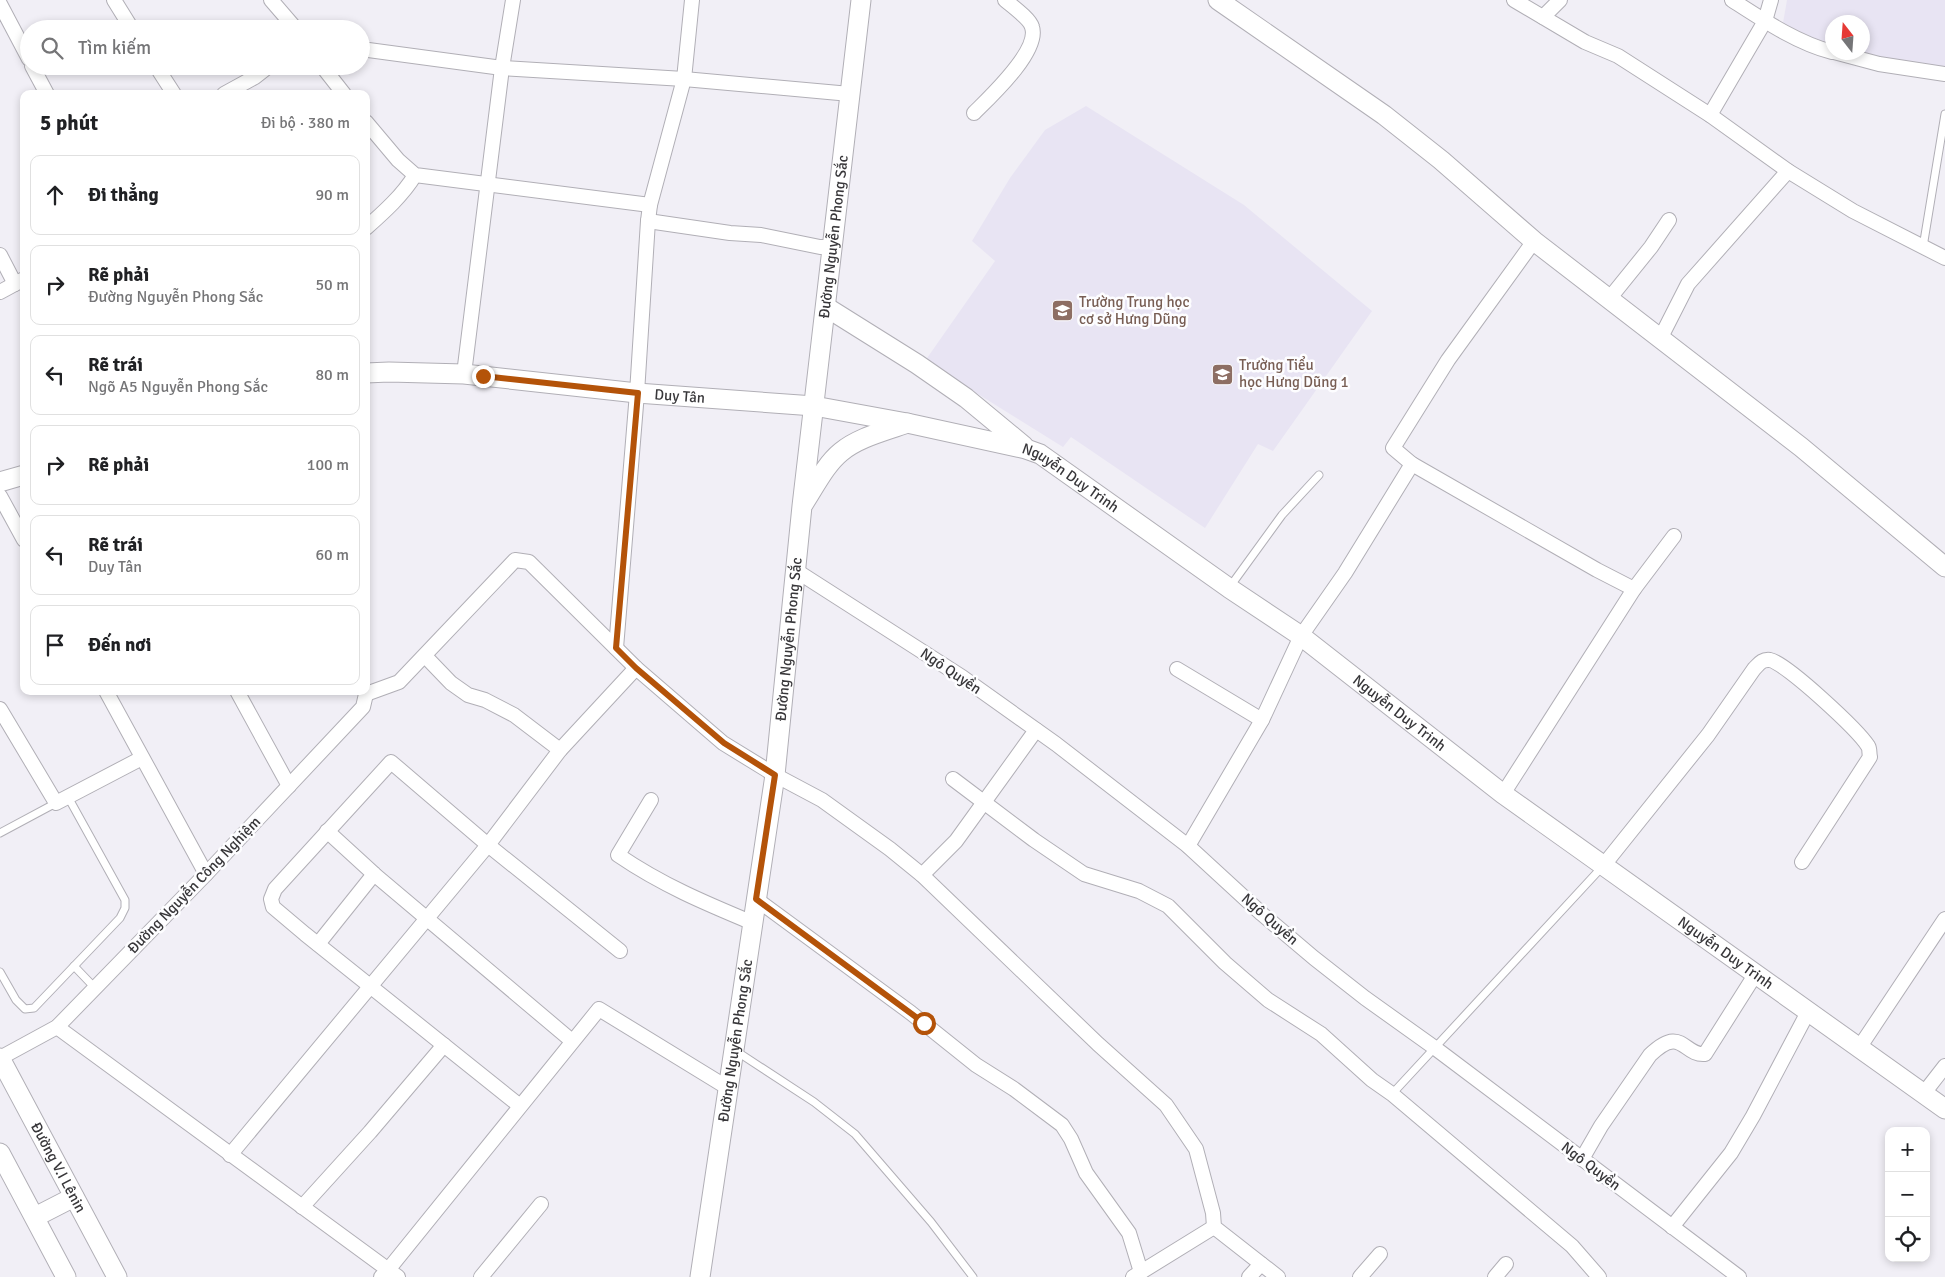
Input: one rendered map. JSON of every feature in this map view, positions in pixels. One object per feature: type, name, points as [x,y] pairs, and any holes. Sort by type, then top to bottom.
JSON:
[{"type":"street","points":[[10,0],[0,4],[20,42]]},
{"type":"street","points":[[114,0],[126,20]]},
{"type":"street","points":[[271,0],[288,20]]},
{"type":"street","points":[[464,374],[502,68],[513,0]]},
{"type":"street","points":[[616,648],[638,393],[648,221],[650,205],[684,79],[692,0]]},
{"type":"street","name":"Đường Nguyễn Phong Sắc","points":[[700,1277],[775,775],[802,506],[861,0]]},
{"type":"street","points":[[974,113],[1014,71],[1031,45],[1032,25],[1005,0]]},
{"type":"street","points":[[1218,0],[1384,115],[1441,160],[1534,240],[1801,447],[1945,567]]},
{"type":"street","points":[[1514,0],[1585,42],[1618,56],[1710,115],[1788,172],[1853,211],[1945,258]]},
{"type":"street","points":[[1544,18],[1560,0]]},
{"type":"street","points":[[1732,0],[1764,21],[1825,50]]},
{"type":"street","points":[[1710,115],[1764,21],[1771,0]]},
{"type":"street","points":[[370,50],[502,68],[684,79],[850,94]]},
{"type":"street","points":[[1864,60],[1945,74]]},
{"type":"street","points":[[37,75],[45,90]]},
{"type":"street","points":[[162,75],[171,90]]},
{"type":"street","points":[[231,90],[258,75]]},
{"type":"street","points":[[329,75],[341,90]]},
{"type":"street","points":[[370,127],[398,160],[415,175],[650,205]]},
{"type":"street","points":[[1660,339],[1688,284],[1788,172]]},
{"type":"street","points":[[370,224],[392,204],[415,175]]},
{"type":"street","points":[[1609,299],[1651,247],[1669,220]]},
{"type":"street","points":[[648,221],[730,233],[761,235],[820,247],[831,247]]},
{"type":"street","points":[[1534,240],[1448,360],[1393,448],[1412,464],[1597,570],[1634,589]]},
{"type":"street","points":[[0,255],[19,281],[0,292]]},
{"type":"street","points":[[826,307],[917,364],[966,398],[1026,449]]},
{"type":"street","name":"Duy Tân","points":[[370,374],[388,372],[464,374],[638,393],[814,406]]},
{"type":"street","name":"Nguyễn Duy Trinh","points":[[814,406],[907,423],[1026,449],[1050,461],[1229,588],[1301,636],[1503,794],[1945,1109]]},
{"type":"street","points":[[802,506],[841,452],[863,439],[907,423]]},
{"type":"street","points":[[1188,846],[1262,720],[1301,636],[1345,573],[1412,464]]},
{"type":"street","points":[[0,482],[20,476]]},
{"type":"street","points":[[0,496],[20,533]]},
{"type":"street","points":[[1503,794],[1634,589],[1674,536]]},
{"type":"street","points":[[370,692],[399,682],[515,560],[528,562],[636,668],[724,743],[775,775],[822,800],[890,849],[922,876],[1069,1014],[1098,1044],[1166,1105],[1196,1149],[1213,1213],[1214,1227],[1278,1277]]},
{"type":"street","name":"Ngô Quyền","points":[[795,570],[962,677],[1036,730],[1188,846],[1314,958],[1365,998],[1435,1048],[1739,1277]]},
{"type":"street","points":[[425,656],[451,683],[462,691],[514,715],[560,750]]},
{"type":"street","points":[[1603,866],[1708,735],[1760,661],[1767,659],[1776,662],[1800,680],[1859,735],[1869,748],[1870,757],[1802,862]]},
{"type":"street","points":[[230,1155],[488,845],[560,750],[636,668]]},
{"type":"street","points":[[1177,669],[1262,720]]},
{"type":"street","points":[[108,695],[206,874]]},
{"type":"street","points":[[239,695],[289,786]]},
{"type":"street","name":"Đường Nguyễn Công Nghiệm","points":[[0,1058],[57,1027],[206,874],[363,707],[366,695]]},
{"type":"street","points":[[0,709],[62,800],[142,758]]},
{"type":"street","points":[[922,876],[956,841],[1036,730]]},
{"type":"street","points":[[520,1106],[274,907],[271,899],[275,889],[391,762],[488,845],[620,951]]},
{"type":"street","points":[[953,779],[1084,874],[1140,891],[1168,906],[1225,963],[1268,1000],[1321,1034],[1372,1080],[1392,1094],[1572,1246],[1598,1277]]},
{"type":"street","points":[[651,800],[618,855],[649,876],[699,901],[753,923]]},
{"type":"street","points":[[328,831],[374,874],[572,1040]]},
{"type":"street","points":[[318,944],[374,874]]},
{"type":"street","points":[[756,899],[911,1013],[976,1065],[1014,1089],[1062,1125],[1071,1139],[1086,1173],[1128,1233],[1137,1275],[1214,1227]]},
{"type":"street","points":[[1859,1048],[1945,920]]},
{"type":"street","points":[[1582,1159],[1601,1126],[1650,1055],[1659,1046],[1668,1042],[1684,1044],[1700,1055],[1705,1054],[1755,975]]},
{"type":"street","points":[[57,1027],[302,1207],[389,1275],[598,1009],[728,1088]]},
{"type":"street","points":[[1672,1227],[1731,1153],[1808,1012]]},
{"type":"street","points":[[302,1207],[370,1132],[444,1045]]},
{"type":"street","name":"Đường V.I Lênin","points":[[0,1058],[117,1277]]},
{"type":"street","points":[[1924,1094],[1945,1066]]},
{"type":"street","points":[[0,1153],[66,1277]]},
{"type":"street","points":[[35,1217],[74,1197]]},
{"type":"street","points":[[481,1277],[541,1204]]},
{"type":"street","points":[[1360,1277],[1380,1254]]},
{"type":"street","points":[[1249,1277],[1261,1264]]},
{"type":"street","points":[[1495,1277],[1506,1264]]},
{"type":"lane","points":[[1923,248],[1945,114]]},
{"type":"lane","points":[[1229,588],[1282,515],[1319,475]]},
{"type":"lane","points":[[0,833],[62,800],[125,900],[125,908],[120,918],[34,1008],[25,1009],[16,1000],[0,972]]},
{"type":"lane","points":[[1392,1094],[1603,866]]},
{"type":"lane","points":[[74,966],[95,988]]},
{"type":"lane","points":[[734,1049],[814,1102],[855,1134],[931,1222],[973,1277]]},
{"type":"shaded area","points":[[1787,0],[1945,0],[1945,80],[1838,60],[1870,60],[1870,15],[1825,15],[1825,56],[1805,50],[1790,40],[1783,23]]},
{"type":"shaded area","points":[[1086,106],[1244,205],[1372,311],[1273,451],[1258,444],[1205,528],[1071,437],[1063,447],[925,361],[995,261],[972,241],[1010,178],[1045,130]]},
{"type":"place","name":"Trường Trung học cơ sở Hưng Dũng","points":[[1063,311]]},
{"type":"place","name":"Trường Tiểu học Hưng Dũng 1","points":[[1223,374]]},
{"type":"route","points":[[483,376],[638,393],[616,648],[636,668],[724,743],[775,775],[756,899],[924,1023]]}]
